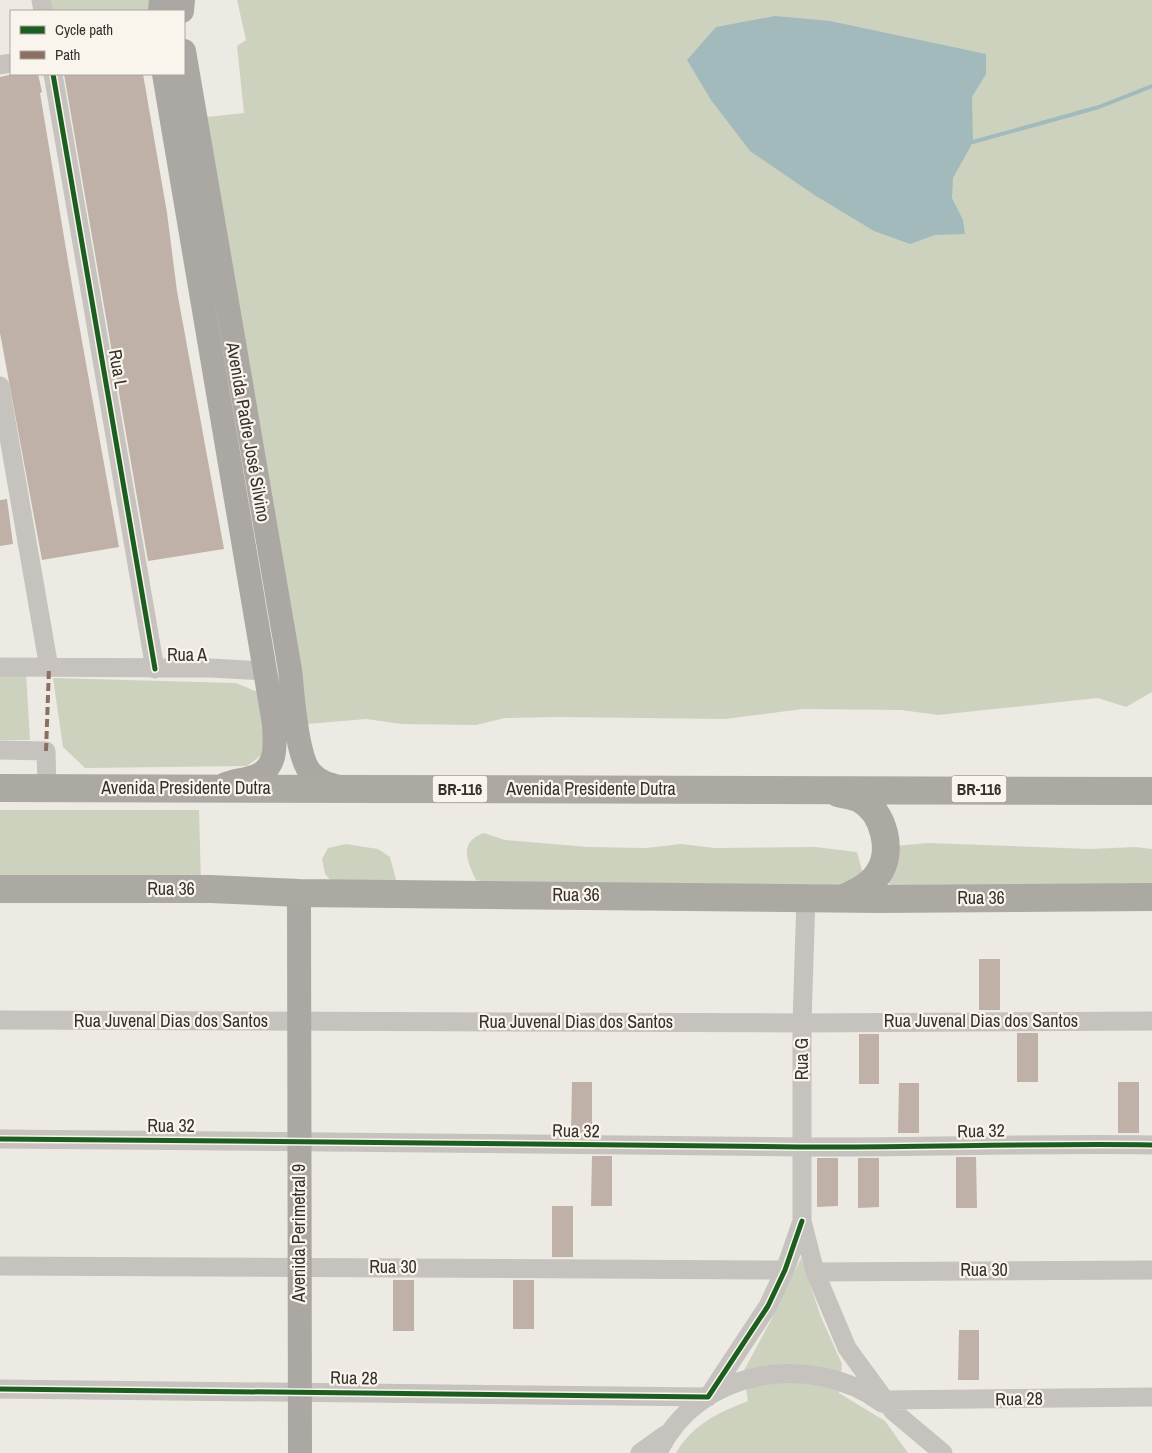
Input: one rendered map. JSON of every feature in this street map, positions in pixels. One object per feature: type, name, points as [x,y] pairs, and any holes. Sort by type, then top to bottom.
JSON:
[{"type":"highway","points":[[1038,789],[1152,776]]},
{"type":"highway","name":"Avenida Presidente Dutra","points":[[0,788],[1038,789],[1152,791]]},
{"type":"highway","points":[[828,790],[861,800],[877,815],[885,832],[886,852],[879,874],[863,890],[844,898]]},
{"type":"highway","name":"Rua 36","points":[[0,889],[211,889],[299,893],[806,898],[1152,897]]},
{"type":"main road","name":"Avenida Padre José Silvino","points":[[185,57],[290,670],[302,758],[311,773],[324,783],[344,788]]},
{"type":"main road","name":"Avenida Padre José Silvino","points":[[164,75],[266,671],[275,751],[268,769],[256,776],[237,780],[219,787]]},
{"type":"main road","name":"Avenida Perimetral 9","points":[[299,893],[300,1453]]},
{"type":"street","name":"Rua L","points":[[53,75],[155,669]]},
{"type":"street","points":[[0,386],[49,668]]},
{"type":"street","name":"Rua A","points":[[0,668],[266,671]]},
{"type":"street","points":[[0,750],[46,751],[47,788]]},
{"type":"street","name":"Rua G","points":[[802,1221],[802,1022],[806,898]]},
{"type":"street","name":"Rua Juvenal Dias dos Santos","points":[[0,1020],[1152,1021]]},
{"type":"street","name":"Rua 32","points":[[0,1139],[300,1140],[802,1148],[1072,1144],[1152,1145]]},
{"type":"street","points":[[640,1453],[674,1428],[708,1397],[768,1306],[785,1270],[802,1221]]},
{"type":"street","points":[[802,1221],[815,1272],[847,1348],[926,1453]]},
{"type":"street","name":"Rua 30","points":[[0,1266],[299,1266],[785,1270]]},
{"type":"street","name":"Rua 30","points":[[815,1272],[1152,1270]]},
{"type":"street","points":[[708,1397],[733,1384],[761,1375],[789,1372],[845,1382],[889,1406],[943,1453]]},
{"type":"street","name":"Rua 28","points":[[0,1389],[708,1397]]},
{"type":"street","name":"Rua 28","points":[[889,1406],[1152,1397]]},
{"type":"street","points":[[658,1453],[674,1428]]},
{"type":"green space","points":[[44,0],[150,0],[149,10],[46,10]]},
{"type":"green space","points":[[237,0],[1152,0],[1152,692],[1126,707],[1098,698],[938,715],[901,710],[803,709],[725,719],[505,718],[476,725],[402,724],[366,719],[307,724],[198,118],[244,113],[237,46],[246,40]]},
{"type":"green space","points":[[26,673],[30,740],[0,740],[0,674]]},
{"type":"green space","points":[[53,678],[236,683],[258,692],[271,748],[247,766],[85,768],[63,747]]},
{"type":"green space","points":[[0,810],[199,810],[201,883],[0,884]]},
{"type":"green space","points":[[484,833],[505,840],[588,847],[646,848],[681,844],[715,848],[815,847],[857,852],[863,874],[853,888],[545,893],[476,880],[468,859],[468,847],[471,841]]},
{"type":"green space","points":[[928,843],[1091,849],[1135,847],[1152,849],[1152,891],[892,891],[887,878],[896,846]]},
{"type":"green space","points":[[346,844],[378,849],[390,857],[396,880],[387,890],[342,893],[325,874],[322,859],[328,848]]},
{"type":"green space","points":[[801,1258],[821,1317],[842,1364],[839,1393],[885,1421],[908,1453],[676,1453],[690,1434],[698,1427],[726,1410],[748,1401],[743,1372],[776,1311]]},
{"type":"water","points":[[775,16],[830,21],[986,54],[986,74],[972,97],[973,142],[953,178],[952,198],[963,220],[965,234],[935,235],[910,244],[874,231],[816,196],[750,151],[711,100],[687,60],[716,27]]},
{"type":"building","points":[[10,75],[38,75],[73,291],[119,547],[42,560],[0,333],[0,77]]},
{"type":"building","points":[[64,75],[143,75],[167,213],[177,291],[224,549],[148,561]]},
{"type":"building","points":[[7,499],[13,544],[0,546],[0,500]]},
{"type":"building","points":[[979,959],[1000,959],[1000,1010],[979,1010]]},
{"type":"building","points":[[1017,1033],[1038,1033],[1038,1082],[1017,1082]]},
{"type":"building","points":[[859,1034],[879,1034],[879,1084],[859,1084]]},
{"type":"building","points":[[572,1082],[592,1082],[592,1133],[571,1133]]},
{"type":"building","points":[[1118,1082],[1139,1082],[1139,1133],[1118,1133]]},
{"type":"building","points":[[899,1083],[919,1083],[919,1133],[898,1133]]},
{"type":"building","points":[[592,1156],[612,1156],[612,1206],[591,1206]]},
{"type":"building","points":[[956,1157],[976,1157],[977,1208],[956,1208]]},
{"type":"building","points":[[817,1158],[838,1158],[838,1206],[817,1207]]},
{"type":"building","points":[[858,1158],[879,1158],[879,1207],[858,1208]]},
{"type":"building","points":[[552,1206],[573,1206],[573,1257],[552,1257]]},
{"type":"building","points":[[393,1280],[414,1280],[414,1331],[393,1331]]},
{"type":"building","points":[[513,1280],[534,1280],[534,1329],[513,1329]]},
{"type":"building","points":[[959,1330],[979,1330],[979,1380],[958,1380]]},
{"type":"waterway","points":[[973,142],[1099,107],[1152,86]]},
{"type":"marked path","points":[[46,751],[49,668]]},
{"type":"cycle path","points":[[53,75],[155,669]]},
{"type":"cycle path","points":[[0,1139],[799,1147],[1152,1145]]},
{"type":"cycle path","points":[[0,1389],[708,1397],[768,1306],[785,1270],[802,1221]]}]
